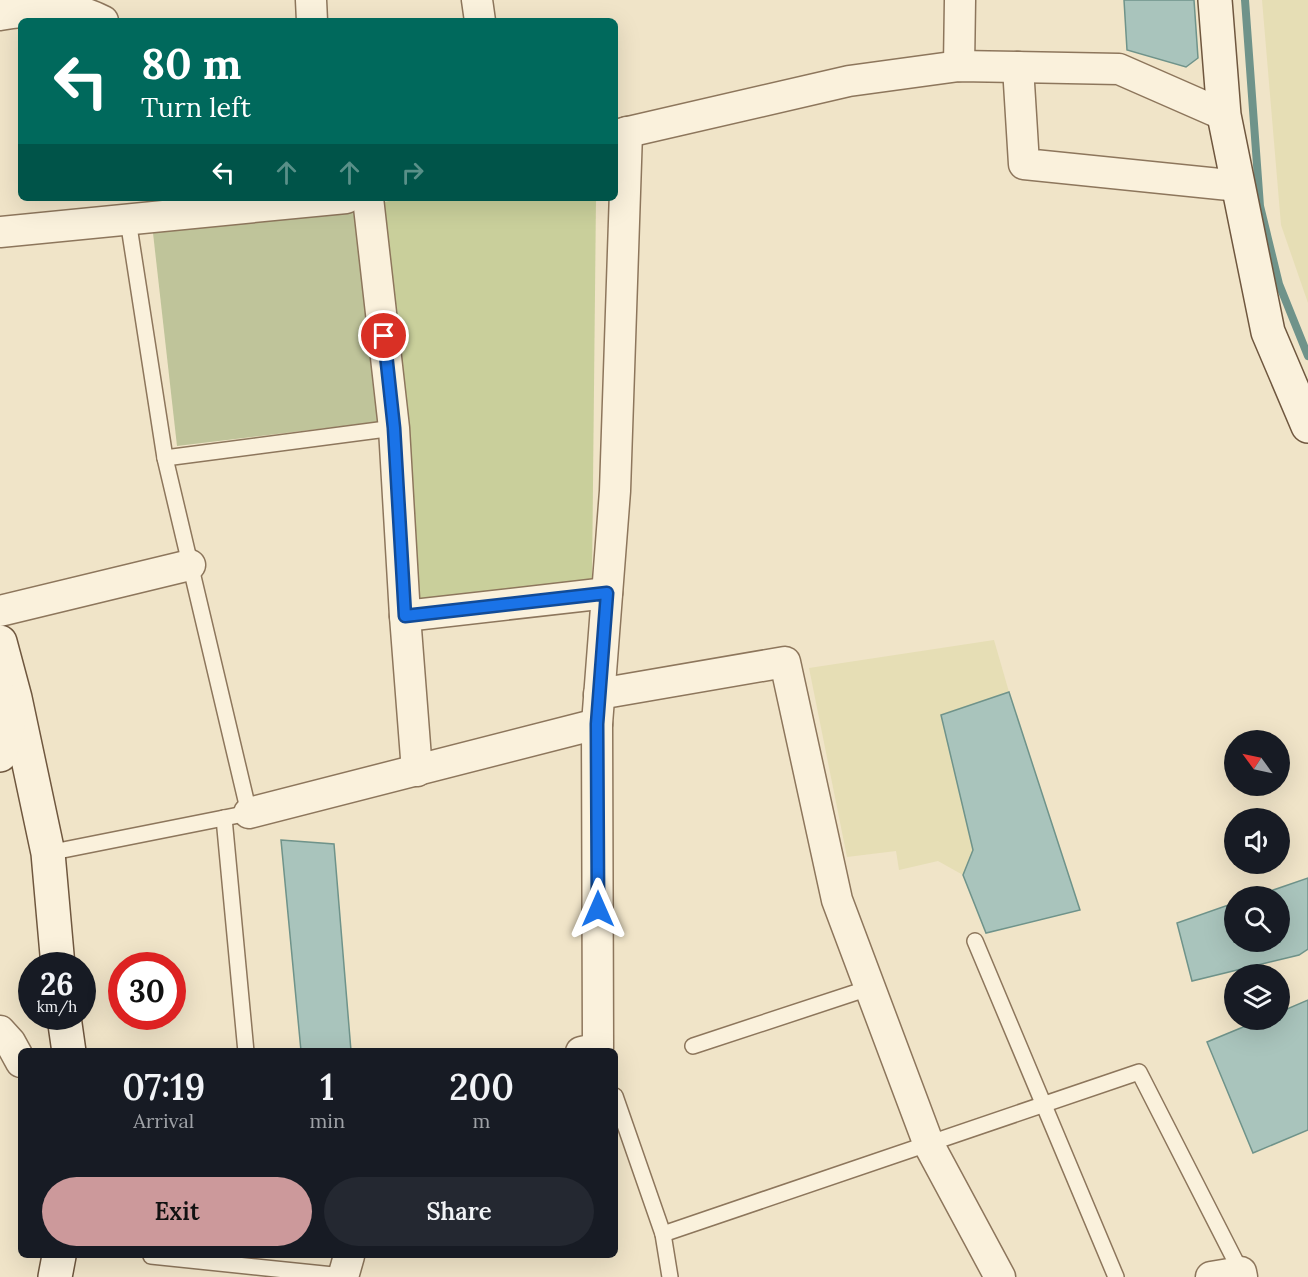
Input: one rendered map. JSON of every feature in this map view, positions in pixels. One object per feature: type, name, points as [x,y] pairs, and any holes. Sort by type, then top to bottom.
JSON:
[{"type":"main road","points":[[1215,0],[1224,115],[1268,332],[1308,426]]},
{"type":"main road","points":[[0,642],[8,690],[48,853],[57,952]]},
{"type":"main road","points":[[0,755],[8,690]]},
{"type":"main road","points":[[66,1030],[68,1048]]},
{"type":"main road","points":[[55,1277],[59,1258]]},
{"type":"street","points":[[311,0],[312,18]]},
{"type":"street","points":[[477,0],[480,18]]},
{"type":"street","points":[[959,66],[960,0]]},
{"type":"street","points":[[0,15],[49,7],[86,12],[97,18]]},
{"type":"street","points":[[593,1048],[597,724],[615,491],[621,133],[849,81],[959,66],[1119,69],[1224,115]]},
{"type":"street","points":[[1018,67],[1024,164],[1239,186]]},
{"type":"street","points":[[0,232],[316,201]]},
{"type":"street","points":[[368,201],[394,428],[417,771]]},
{"type":"street","points":[[0,611],[190,566]]},
{"type":"street","points":[[405,616],[607,593]]},
{"type":"street","points":[[599,694],[785,662],[837,900],[929,1145],[1000,1277]]},
{"type":"street","points":[[237,815],[597,724]]},
{"type":"street","points":[[0,1031],[10,1042],[18,1057]]},
{"type":"street","points":[[1211,1277],[1241,1274]]},
{"type":"lane","points":[[128,220],[165,458],[190,566],[237,815],[246,1048]]},
{"type":"lane","points":[[165,458],[394,428]]},
{"type":"lane","points":[[48,853],[237,815]]},
{"type":"lane","points":[[975,941],[1116,1277]]},
{"type":"lane","points":[[693,1046],[869,988]]},
{"type":"lane","points":[[663,1234],[1139,1072],[1241,1274]]},
{"type":"lane","points":[[618,1105],[663,1234],[670,1277]]},
{"type":"lane","points":[[181,1258],[345,1269]]},
{"type":"shaded area","points":[[1262,0],[1308,0],[1308,303],[1281,225]]},
{"type":"shaded area","points":[[994,640],[1009,692],[941,715],[973,850],[963,875],[938,861],[899,870],[896,851],[847,857],[809,668]]},
{"type":"green space","points":[[389,201],[596,201],[592,580],[419,609],[379,203]]},
{"type":"green space","points":[[361,208],[385,421],[177,446],[153,233]]},
{"type":"water","points":[[1124,0],[1194,0],[1198,58],[1186,67],[1127,50]]},
{"type":"water","points":[[1009,692],[1080,910],[986,933],[963,875],[973,850],[941,715]]},
{"type":"water","points":[[281,840],[334,844],[351,1048],[301,1048]]},
{"type":"water","points":[[1308,878],[1308,949],[1299,955],[1262,964],[1224,964],[1224,973],[1192,981],[1177,923],[1224,907],[1224,952],[1290,952],[1290,886],[1285,886]]},
{"type":"water","points":[[1308,1000],[1308,1130],[1253,1153],[1207,1042],[1236,1030],[1290,1030],[1290,1008]]},
{"type":"waterway","points":[[1245,0],[1260,206],[1279,284],[1308,356]]},
{"type":"route","points":[[384,336],[394,428],[405,616],[607,593],[597,724],[598,909]]}]
